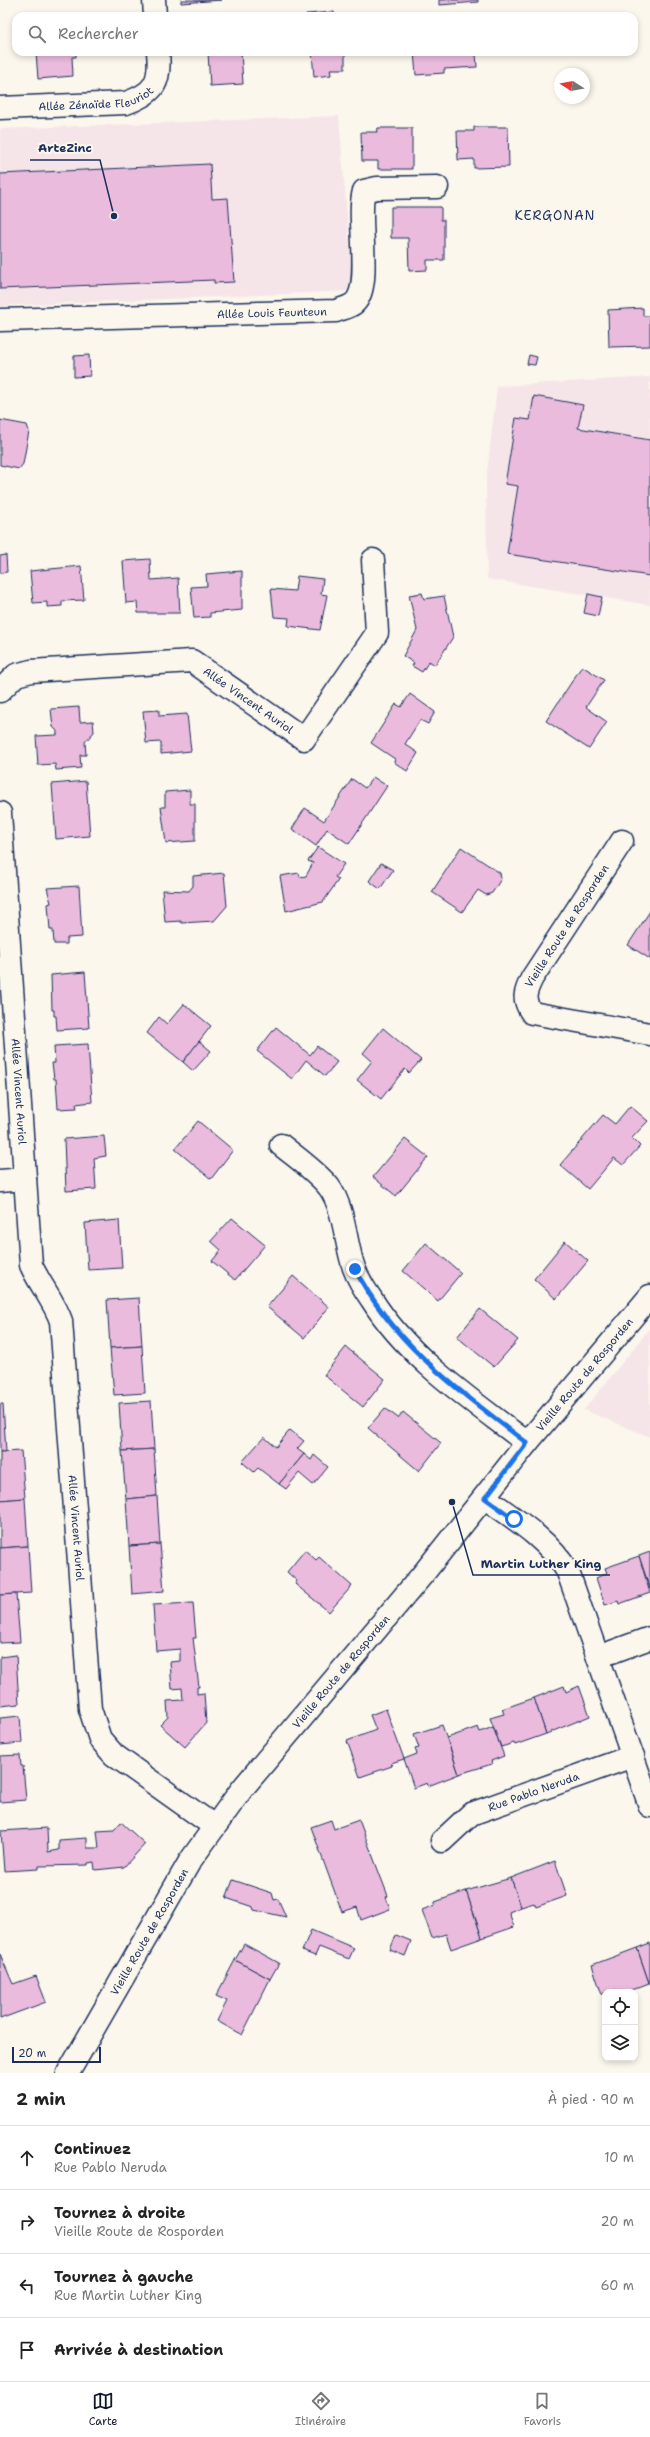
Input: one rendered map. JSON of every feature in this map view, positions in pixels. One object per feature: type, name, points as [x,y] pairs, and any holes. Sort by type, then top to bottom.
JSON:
[{"type":"street","points":[[154,0],[156,12]]},
{"type":"street","name":"Allée Zénaïde Fleuriot","points":[[0,108],[126,103],[140,98],[156,83],[160,71],[158,56]]},
{"type":"street","name":"Allée Louis Feunteun","points":[[0,320],[336,310],[354,304],[362,293],[364,278],[361,203],[364,191],[377,188],[437,187]]},
{"type":"street","name":"Allée Vincent Auriol","points":[[0,690],[16,675],[31,671],[192,661],[304,739],[377,633],[373,560]]},
{"type":"street","name":"Allée Vincent Auriol","points":[[0,813],[31,1265],[38,1281],[56,1308],[61,1321],[90,1709],[100,1739],[114,1755],[214,1826]]},
{"type":"street","name":"Vieille Route de Rosporden","points":[[622,840],[532,978],[524,993],[524,998],[532,1013],[650,1034]]},
{"type":"street","points":[[281,1145],[329,1188],[338,1208],[355,1269],[372,1301],[386,1320],[404,1341],[450,1382],[527,1443]]},
{"type":"street","points":[[0,1181],[25,1179]]},
{"type":"street","name":"Vieille Route de Rosporden","points":[[68,2073],[176,1885],[214,1826],[242,1789],[424,1574],[527,1443],[650,1296]]},
{"type":"street","points":[[485,1498],[514,1519],[559,1558],[568,1572],[650,1806]]},
{"type":"street","points":[[598,1657],[650,1638]]},
{"type":"street","name":"Rue Pablo Neruda","points":[[442,1841],[471,1814],[633,1756]]},
{"type":"shaded area","points":[[339,116],[353,291],[0,306],[0,129]]},
{"type":"shaded area","points":[[650,377],[650,605],[487,579],[486,481],[497,386]]},
{"type":"shaded area","points":[[650,1328],[650,1437],[584,1410]]},
{"type":"building","points":[[181,0],[222,0],[181,3]]},
{"type":"building","points":[[439,0],[478,0],[478,2],[439,5]]},
{"type":"building","points":[[36,56],[76,56],[72,57],[73,76],[38,79]]},
{"type":"building","points":[[208,56],[241,56],[243,84],[210,86]]},
{"type":"building","points":[[312,56],[345,56],[345,69],[330,69],[331,75],[314,77]]},
{"type":"building","points":[[414,56],[476,56],[477,67],[444,69],[444,73],[416,75]]},
{"type":"building","points":[[474,127],[508,127],[509,167],[474,168],[474,159],[458,160],[457,131],[474,131]]},
{"type":"building","points":[[378,128],[412,128],[412,169],[378,169],[378,161],[362,161],[361,132],[377,132]]},
{"type":"building","points":[[210,164],[212,199],[228,198],[234,282],[214,283],[214,280],[0,289],[0,174]]},
{"type":"building","points":[[391,207],[441,207],[441,220],[444,220],[444,260],[427,260],[427,270],[409,271],[408,238],[391,238]]},
{"type":"building","points":[[643,308],[643,316],[650,316],[650,346],[609,347],[608,310]]},
{"type":"building","points":[[89,355],[90,376],[74,377],[74,356]]},
{"type":"building","points":[[529,355],[537,357],[535,365],[527,364]]},
{"type":"building","points":[[534,396],[583,405],[578,428],[650,440],[650,576],[507,554],[518,486],[505,484],[516,418],[530,420]]},
{"type":"building","points":[[0,420],[27,425],[29,431],[23,464],[19,469],[0,465]]},
{"type":"building","points":[[6,555],[7,572],[0,573],[0,556]]},
{"type":"building","points":[[150,559],[151,580],[178,578],[180,613],[138,613],[137,602],[126,603],[123,561]]},
{"type":"building","points":[[81,566],[84,600],[62,601],[62,606],[47,607],[47,602],[33,603],[30,571]]},
{"type":"building","points":[[242,571],[242,610],[210,613],[210,617],[194,618],[191,587],[207,586],[206,574]]},
{"type":"building","points":[[297,576],[323,579],[321,594],[327,595],[320,630],[288,626],[289,618],[274,617],[271,589],[295,591]]},
{"type":"building","points":[[422,593],[424,599],[444,596],[453,637],[435,665],[429,661],[422,672],[412,666],[414,663],[403,656],[417,630],[409,595]]},
{"type":"building","points":[[588,594],[602,597],[598,616],[584,613]]},
{"type":"building","points":[[582,666],[604,680],[586,707],[607,722],[589,749],[546,721]]},
{"type":"building","points":[[410,694],[435,712],[428,724],[420,720],[405,744],[418,753],[407,771],[394,762],[395,759],[371,743],[396,704],[401,707]]},
{"type":"building","points":[[79,707],[80,722],[93,721],[94,732],[85,742],[86,755],[80,755],[81,768],[56,770],[55,764],[38,765],[36,736],[57,735],[57,731],[53,727],[51,709]]},
{"type":"building","points":[[159,710],[159,716],[187,714],[191,751],[161,754],[161,742],[146,743],[143,711]]},
{"type":"building","points":[[373,777],[387,786],[349,844],[327,829],[316,846],[292,829],[305,808],[324,821],[352,779],[365,788]]},
{"type":"building","points":[[86,781],[90,836],[56,839],[52,784]]},
{"type":"building","points":[[190,790],[190,804],[195,804],[195,841],[166,843],[161,807],[165,807],[165,792]]},
{"type":"building","points":[[318,847],[344,864],[335,877],[339,879],[323,902],[286,911],[280,876],[299,873],[300,877],[306,876],[313,863],[308,861]]},
{"type":"building","points":[[461,847],[500,873],[501,879],[492,893],[486,895],[478,890],[462,912],[432,892]]},
{"type":"building","points":[[381,863],[393,870],[380,889],[369,881]]},
{"type":"building","points":[[224,873],[227,906],[214,921],[181,923],[181,921],[165,922],[162,890],[189,891],[193,886],[193,876]]},
{"type":"building","points":[[79,886],[82,937],[67,938],[67,944],[54,944],[53,930],[50,930],[48,904],[51,903],[47,888]]},
{"type":"building","points":[[650,911],[650,959],[628,945]]},
{"type":"building","points":[[85,972],[89,1028],[57,1030],[56,1016],[54,1016],[54,1010],[52,1010],[51,975]]},
{"type":"building","points":[[184,1004],[211,1026],[183,1062],[147,1033],[159,1017],[167,1024]]},
{"type":"building","points":[[276,1027],[310,1055],[317,1046],[337,1062],[325,1076],[306,1060],[292,1079],[257,1051]]},
{"type":"building","points":[[383,1028],[421,1060],[409,1073],[405,1069],[381,1099],[357,1080],[372,1061],[363,1053]]},
{"type":"building","points":[[199,1041],[211,1051],[193,1071],[183,1062]]},
{"type":"building","points":[[88,1044],[92,1102],[76,1104],[77,1108],[58,1109],[56,1079],[54,1079],[52,1063],[55,1063],[54,1046]]},
{"type":"building","points":[[630,1106],[648,1121],[632,1138],[640,1146],[623,1165],[614,1158],[588,1189],[560,1165],[603,1115],[615,1124]]},
{"type":"building","points":[[198,1121],[233,1150],[211,1179],[175,1149]]},
{"type":"building","points":[[104,1136],[106,1156],[94,1158],[96,1189],[66,1191],[64,1139]]},
{"type":"building","points":[[405,1139],[428,1157],[396,1196],[373,1177]]},
{"type":"building","points":[[232,1218],[265,1245],[235,1280],[212,1261],[221,1250],[211,1241]]},
{"type":"building","points":[[119,1220],[122,1268],[88,1270],[85,1223]]},
{"type":"building","points":[[565,1241],[588,1261],[556,1299],[534,1279]]},
{"type":"building","points":[[426,1243],[461,1273],[438,1301],[403,1271]]},
{"type":"building","points":[[293,1276],[329,1307],[304,1338],[267,1307]]},
{"type":"building","points":[[139,1298],[142,1346],[110,1348],[107,1300]]},
{"type":"building","points":[[480,1309],[518,1340],[494,1367],[457,1337]]},
{"type":"building","points":[[142,1346],[145,1393],[114,1395],[110,1348]]},
{"type":"building","points":[[346,1347],[385,1379],[363,1407],[324,1375]]},
{"type":"building","points":[[151,1401],[154,1449],[122,1451],[119,1403]]},
{"type":"building","points":[[0,1404],[3,1404],[6,1452],[0,1452]]},
{"type":"building","points":[[385,1408],[398,1418],[403,1412],[441,1443],[419,1471],[368,1428]]},
{"type":"building","points":[[290,1430],[304,1441],[297,1449],[304,1454],[279,1484],[258,1468],[254,1472],[242,1462],[264,1437],[276,1447]]},
{"type":"building","points":[[154,1449],[157,1496],[126,1499],[122,1451]]},
{"type":"building","points":[[21,1451],[25,1498],[0,1500],[0,1452]]},
{"type":"building","points":[[304,1454],[311,1460],[314,1455],[328,1467],[313,1485],[299,1473],[286,1489],[279,1484]]},
{"type":"building","points":[[157,1496],[160,1544],[129,1546],[126,1499]]},
{"type":"building","points":[[25,1498],[28,1546],[0,1548],[0,1500]]},
{"type":"building","points":[[160,1544],[164,1591],[132,1594],[129,1546]]},
{"type":"building","points":[[28,1546],[31,1593],[0,1595],[0,1548]]},
{"type":"building","points":[[305,1550],[316,1560],[319,1557],[352,1586],[329,1612],[295,1584],[297,1581],[287,1572]]},
{"type":"building","points":[[650,1552],[650,1589],[639,1556]]},
{"type":"building","points":[[639,1556],[650,1593],[619,1604],[618,1601],[605,1605],[596,1578],[607,1573],[605,1568]]},
{"type":"building","points":[[16,1594],[20,1642],[0,1643],[0,1595]]},
{"type":"building","points":[[193,1603],[196,1638],[193,1638],[199,1687],[197,1687],[197,1694],[204,1693],[206,1723],[185,1747],[160,1725],[168,1717],[167,1701],[183,1700],[182,1688],[172,1689],[170,1662],[180,1661],[180,1649],[156,1651],[153,1605]]},
{"type":"building","points":[[16,1655],[19,1704],[0,1706],[0,1657]]},
{"type":"building","points":[[564,1686],[566,1692],[579,1686],[590,1716],[546,1734],[534,1698]]},
{"type":"building","points":[[534,1698],[546,1734],[515,1745],[514,1743],[501,1747],[490,1718],[504,1714],[502,1709]]},
{"type":"building","points":[[386,1709],[404,1759],[391,1763],[392,1766],[360,1777],[347,1741],[376,1730],[370,1715]]},
{"type":"building","points":[[20,1716],[22,1743],[0,1745],[0,1718]]},
{"type":"building","points":[[442,1725],[459,1774],[428,1786],[427,1783],[414,1788],[404,1759],[417,1754],[415,1749],[419,1748],[414,1734]]},
{"type":"building","points":[[478,1727],[480,1732],[493,1727],[504,1756],[491,1761],[492,1764],[459,1774],[447,1738]]},
{"type":"building","points":[[20,1755],[21,1766],[23,1766],[26,1800],[0,1802],[0,1756]]},
{"type":"building","points":[[331,1820],[334,1829],[359,1820],[388,1896],[386,1897],[390,1909],[361,1920],[357,1907],[342,1912],[311,1827]]},
{"type":"building","points":[[121,1822],[145,1844],[124,1867],[95,1870],[94,1862],[88,1863],[88,1865],[39,1866],[39,1869],[4,1871],[1,1831],[47,1828],[48,1852],[59,1850],[59,1840],[87,1838],[87,1848],[99,1848],[97,1831],[114,1830]]},
{"type":"building","points":[[555,1861],[567,1896],[536,1907],[534,1903],[521,1907],[511,1878]]},
{"type":"building","points":[[511,1878],[521,1907],[509,1912],[514,1927],[482,1938],[466,1891]]},
{"type":"building","points":[[233,1880],[272,1893],[274,1900],[278,1899],[286,1917],[254,1910],[253,1907],[226,1898]]},
{"type":"building","points":[[466,1891],[482,1938],[451,1949],[446,1934],[432,1938],[422,1910],[435,1905],[435,1902]]},
{"type":"building","points":[[311,1930],[354,1948],[349,1959],[319,1947],[315,1956],[302,1951]]},
{"type":"building","points":[[396,1935],[411,1941],[405,1956],[390,1950]]},
{"type":"building","points":[[650,1943],[650,1983],[649,1983],[637,1948]]},
{"type":"building","points":[[244,1944],[279,1963],[270,1979],[235,1960]]},
{"type":"building","points":[[637,1948],[649,1983],[634,1989],[602,1989],[602,1995],[592,1965]]},
{"type":"building","points":[[0,1954],[13,1984],[36,1976],[46,2002],[0,2019]]},
{"type":"building","points":[[235,1960],[270,1979],[242,2035],[217,2021],[227,2001],[216,1996]]},
{"type":"place","name":"ArteZinc","points":[[114,216]]},
{"type":"place","name":"Martin Luther King","points":[[452,1502]]},
{"type":"district","name":"KERGONAN","points":[[555,215]]},
{"type":"route","points":[[355,1269],[372,1301],[404,1341],[475,1403],[527,1443],[485,1498],[514,1519]]}]
